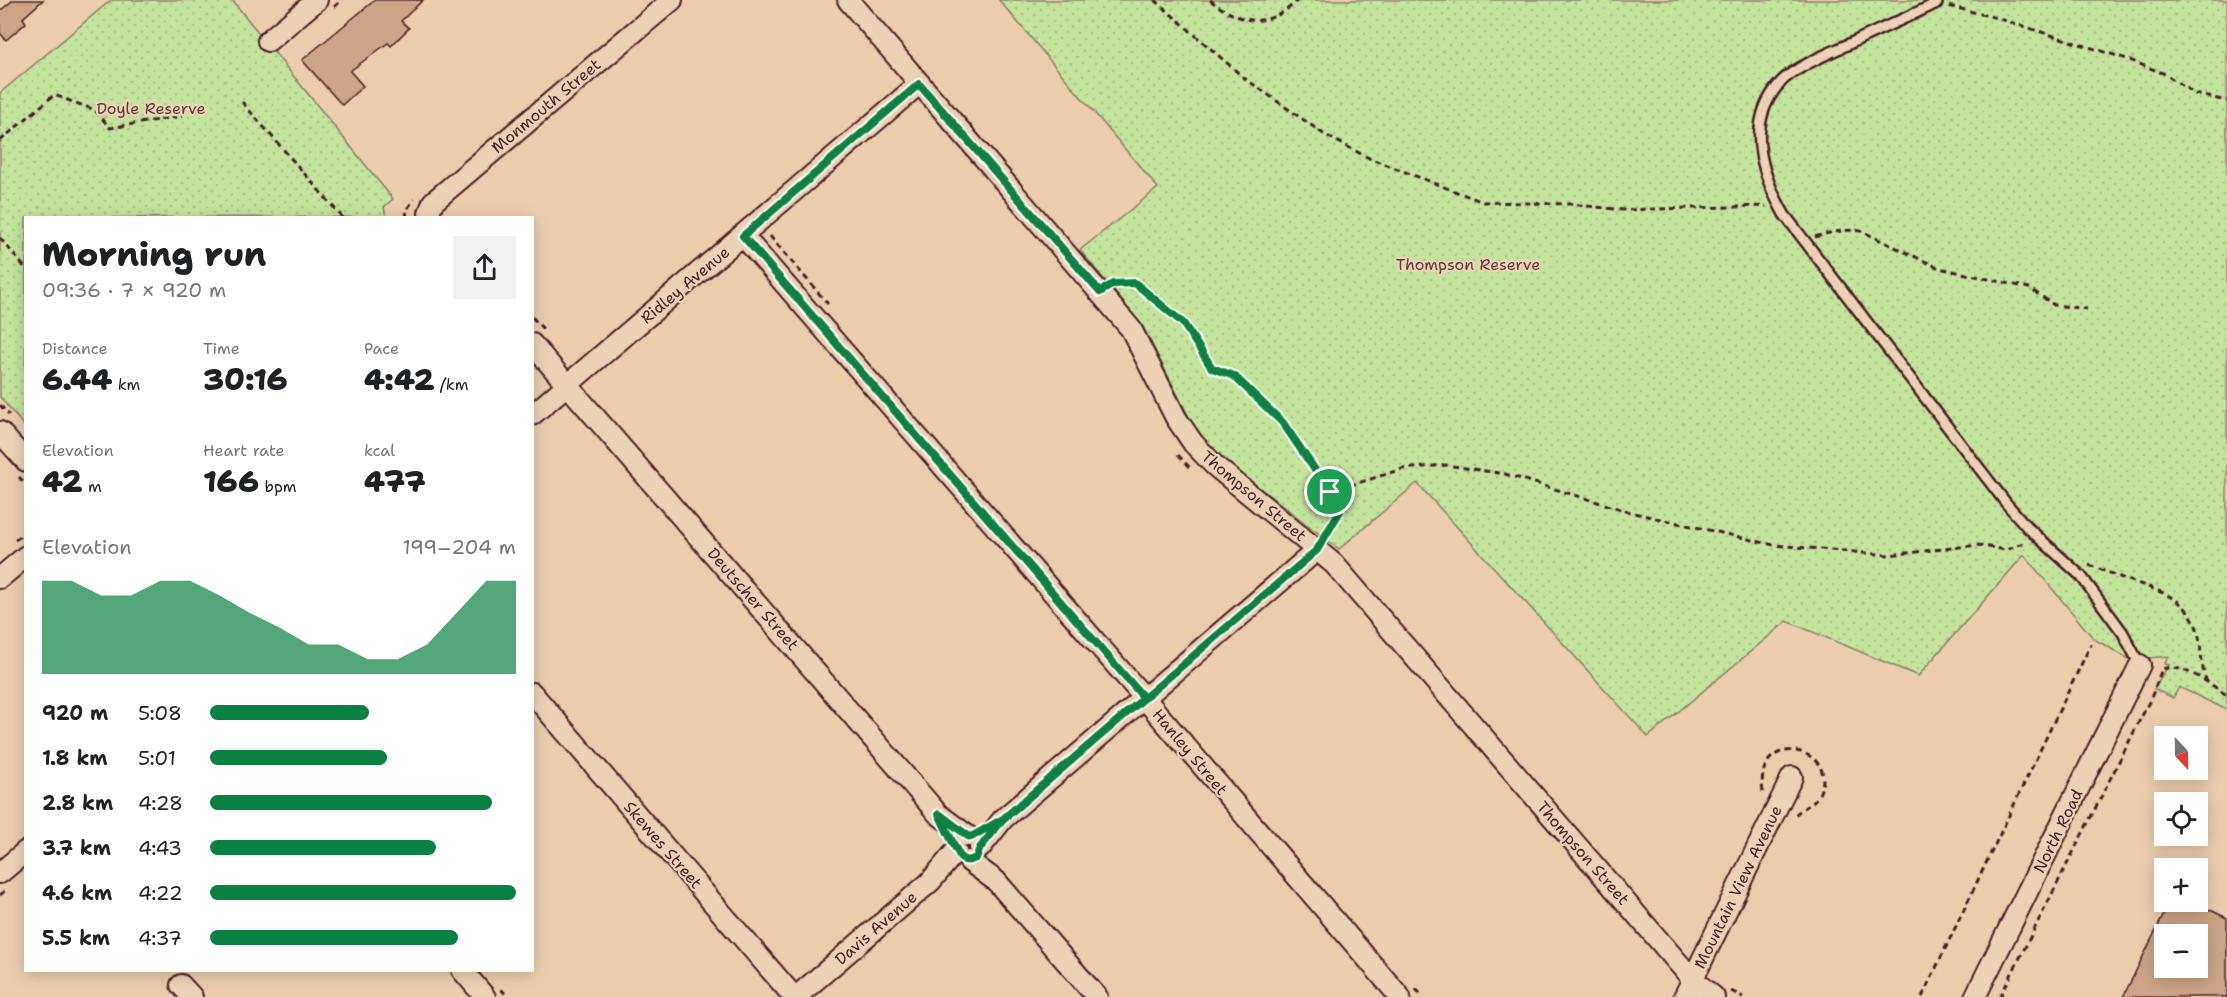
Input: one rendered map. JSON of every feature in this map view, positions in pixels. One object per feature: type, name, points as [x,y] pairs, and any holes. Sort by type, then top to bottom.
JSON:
[{"type":"street","points":[[268,41],[317,0]]},
{"type":"street","name":"Monmouth Street","points":[[430,216],[433,202],[672,0]]},
{"type":"street","name":"Thompson Street","points":[[848,0],[1131,329],[1176,418],[1193,443],[1215,466],[1324,542],[1334,564],[1688,988],[1714,997]]},
{"type":"street","name":"Ridley Avenue","points":[[534,413],[919,84]]},
{"type":"street","name":"Hanley Street","points":[[743,236],[1400,997]]},
{"type":"street","points":[[534,346],[568,385]]},
{"type":"street","name":"Deutscher Street","points":[[568,385],[1097,997]]},
{"type":"street","points":[[0,432],[24,459]]},
{"type":"street","name":"Davis Avenue","points":[[795,997],[1324,542]]},
{"type":"street","points":[[0,578],[24,558]]},
{"type":"street","name":"North Road","points":[[1975,997],[2140,665]]},
{"type":"street","name":"Skewes Street","points":[[534,695],[795,997]]},
{"type":"street","name":"Mountain View Avenue","points":[[1688,988],[1792,777]]},
{"type":"street","points":[[0,873],[24,853]]},
{"type":"street","points":[[464,972],[485,997]]},
{"type":"lane","points":[[1937,3],[1823,56],[1782,80],[1766,104],[1760,119],[1758,146],[1767,180],[1779,206],[2006,503],[2038,537],[2075,569],[2088,585],[2123,633],[2140,665]]},
{"type":"path","points":[[1155,0],[1243,77],[1325,135],[1369,158],[1483,202],[1570,204],[1623,210],[1779,206]]},
{"type":"path","points":[[1210,0],[1228,12],[1248,20],[1276,17],[1298,0]]},
{"type":"path","points":[[1937,3],[1997,18],[2127,59],[2165,74],[2195,94],[2227,101]]},
{"type":"path","points":[[0,141],[54,95],[95,110],[110,128],[182,116]]},
{"type":"path","points":[[242,102],[341,216]]},
{"type":"path","points":[[1806,242],[1833,231],[1861,231],[1939,268],[2029,288],[2054,305],[2087,309]]},
{"type":"path","points":[[0,238],[24,267]]},
{"type":"path","points":[[1120,291],[1113,284],[1135,283],[1183,323],[1212,368],[1234,376],[1283,423],[1330,492],[1340,511],[1324,542]]},
{"type":"path","points":[[1178,455],[1194,471]]},
{"type":"path","points":[[1330,492],[1402,469],[1446,465],[1505,474],[1634,513],[1774,545],[1889,555],[1978,545],[2006,550],[2038,537]]},
{"type":"path","points":[[2087,565],[2159,591],[2176,600],[2188,612],[2196,627],[2207,682]]},
{"type":"path","points":[[1922,997],[2091,644]]},
{"type":"path","points":[[2000,997],[2151,698],[2162,669],[2169,667],[2188,672],[2227,695]]},
{"type":"path","points":[[1764,800],[1762,784],[1768,760],[1786,750],[1808,753],[1820,769],[1822,787],[1812,803],[1801,808],[1791,818]]},
{"type":"green space","name":"Doyle Reserve","points":[[111,0],[232,0],[393,199],[384,207],[386,216],[24,216],[24,426],[0,397],[0,93]]},
{"type":"green space","name":"Thompson Reserve","points":[[999,0],[2227,0],[2227,710],[2179,687],[2173,698],[2154,689],[2169,665],[2165,664],[2168,656],[2149,658],[2138,653],[2129,659],[2094,639],[2024,555],[1918,676],[1787,621],[1648,737],[1417,483],[1339,549],[1203,444],[1142,325],[1080,250],[1158,188]]},
{"type":"building","points":[[13,0],[43,0],[23,18],[26,23],[6,40],[0,33],[0,11]]},
{"type":"building","points":[[375,0],[423,0],[401,21],[409,28],[391,46],[388,43],[350,71],[363,86],[342,105],[302,60]]},
{"type":"building","points":[[2208,909],[2227,918],[2227,997],[2123,997],[2154,934],[2154,978],[2208,978],[2208,924],[2159,924],[2165,912],[2208,912]]},
{"type":"route","points":[[1330,492],[1283,423],[1234,376],[1212,368],[1183,323],[1135,283],[1113,284],[1100,292],[919,84],[743,236],[1144,698],[1003,819],[980,848],[976,858],[965,861],[957,854],[956,846],[939,814],[971,837],[1003,819],[1317,550],[1340,511],[1330,492]]}]
